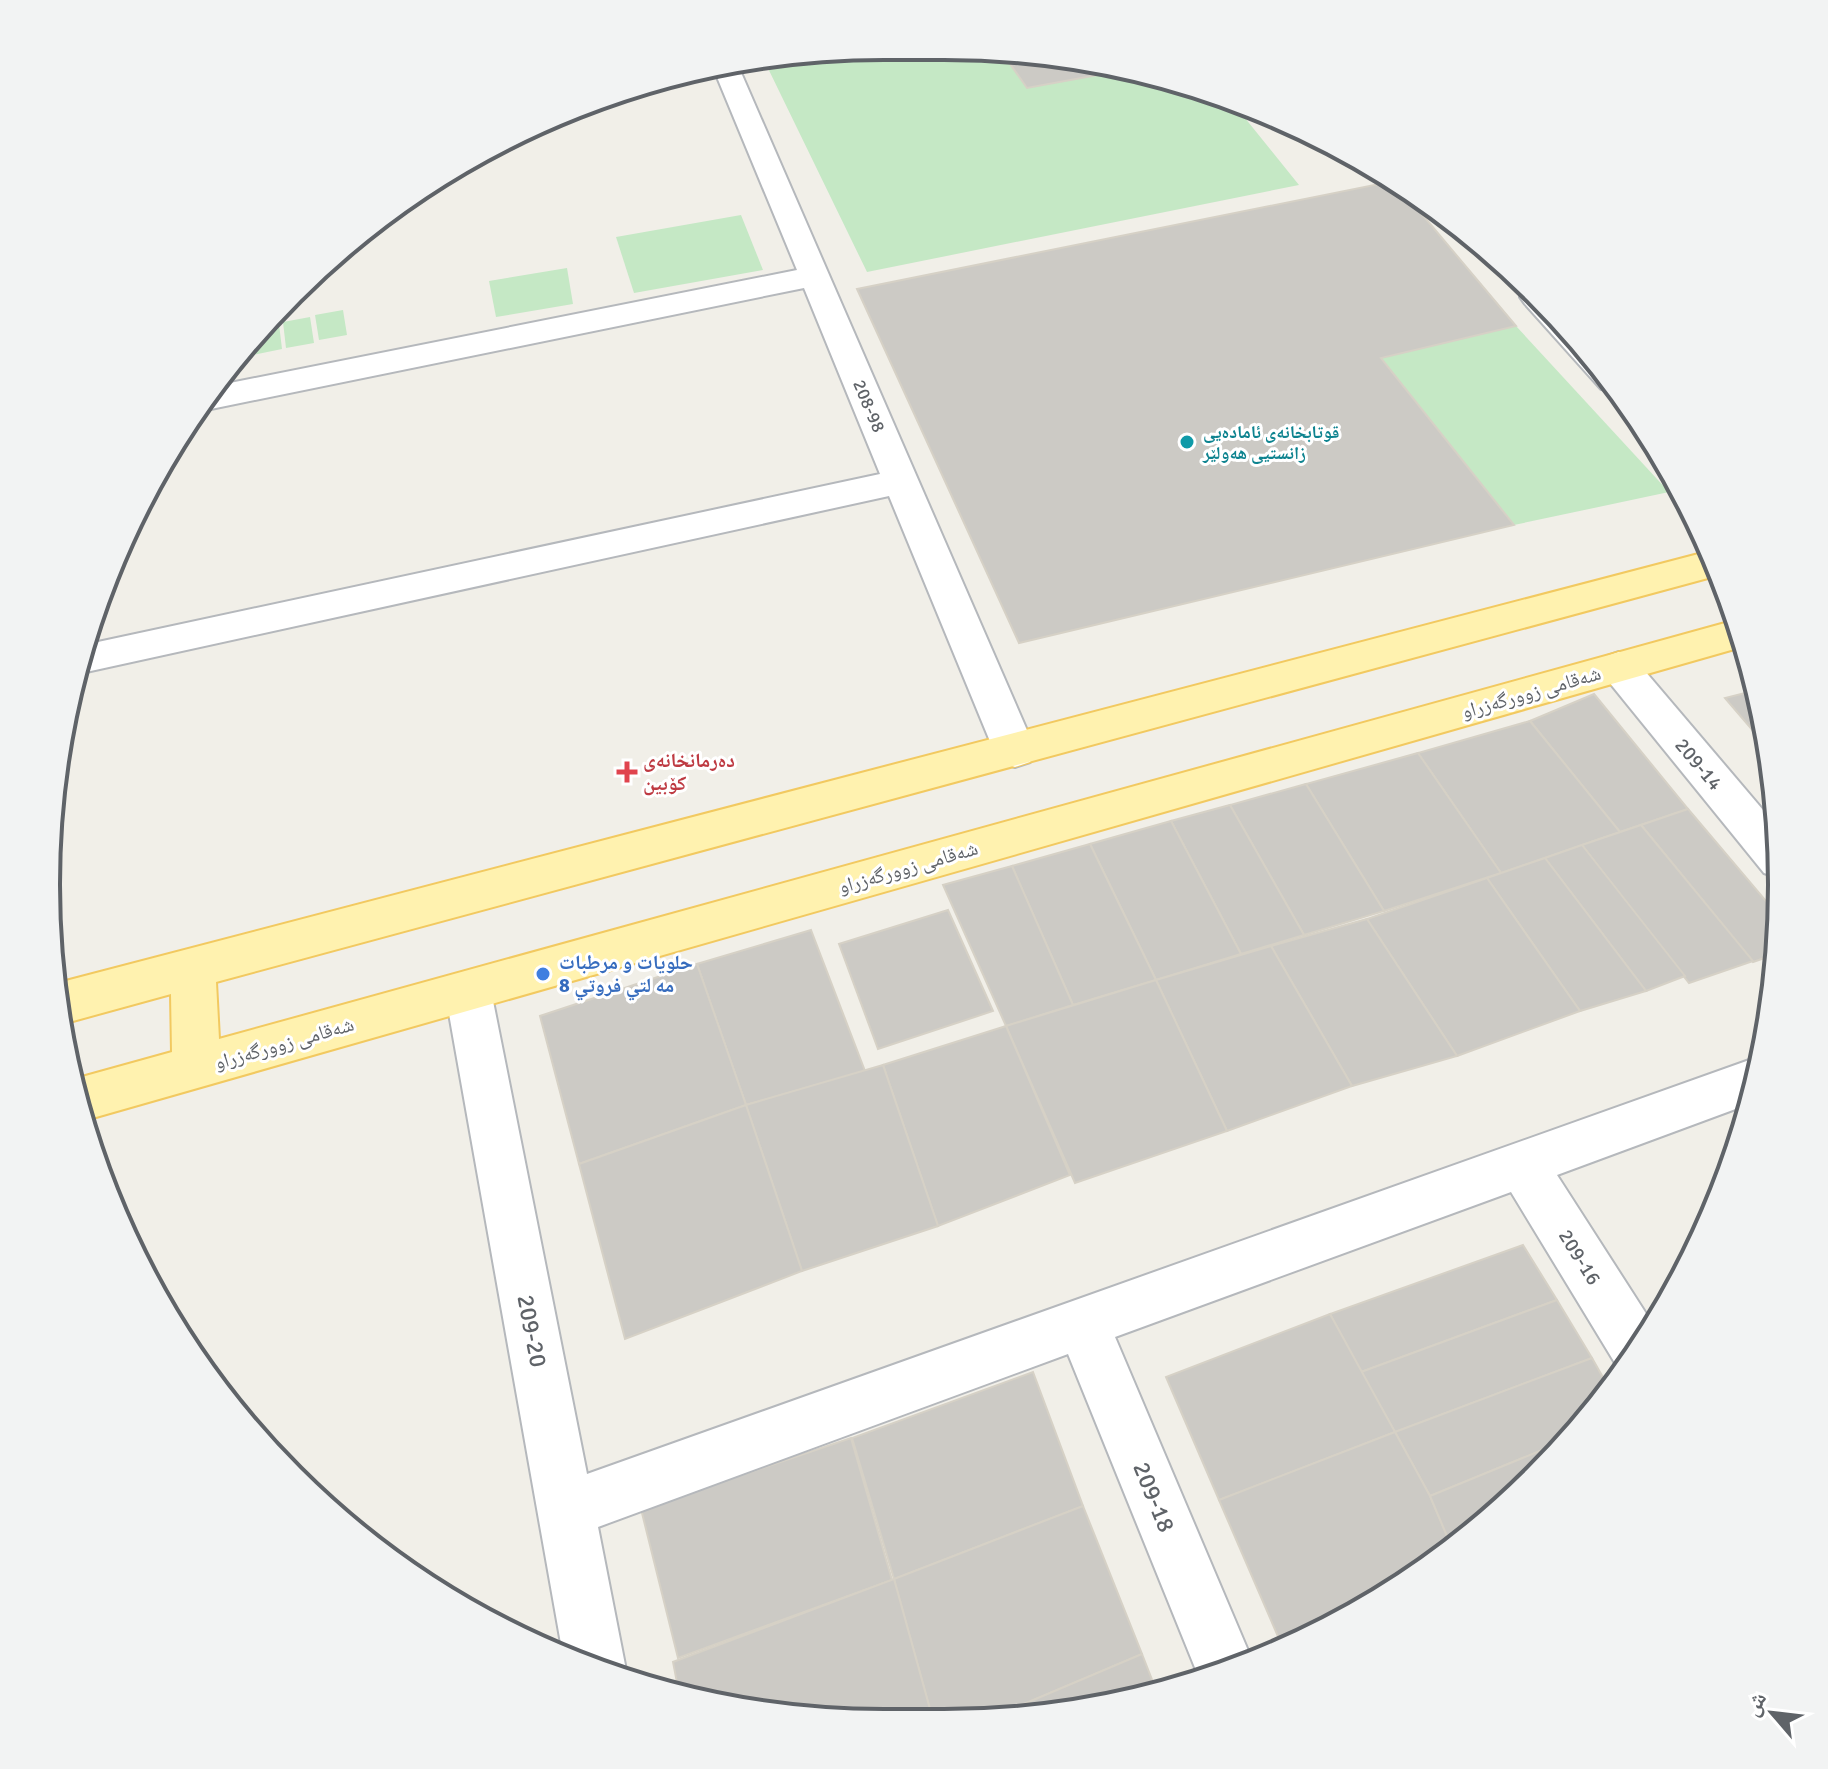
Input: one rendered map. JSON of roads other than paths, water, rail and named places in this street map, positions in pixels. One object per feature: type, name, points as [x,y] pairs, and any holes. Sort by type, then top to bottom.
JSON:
[{"type":"main road","points":[[69,1001],[1704,566]]},
{"type":"main road","name":"شەقامی زوورگەزراو","points":[[88,1097],[1729,636]]},
{"type":"main road","points":[[193,967],[196,1067]]},
{"type":"street","name":"208-98","points":[[730,75],[1015,751]]},
{"type":"street","points":[[221,396],[815,276]]},
{"type":"street","points":[[92,657],[901,481]]},
{"type":"street","name":"209-14","points":[[1619,667],[1767,845]]},
{"type":"street","name":"209-20","points":[[468,991],[593,1655]]},
{"type":"street","points":[[566,1510],[1743,1084]]},
{"type":"street","name":"209-16","points":[[1522,1164],[1631,1340]]},
{"type":"street","name":"209-18","points":[[1083,1324],[1222,1660]]},
{"type":"place","name":"قوتابخانەی ئامادەیی زانستیی هەولێر","points":[[1187,442]]},
{"type":"place","name":"دەرمانخانەی کۆبین","points":[[627,772]]},
{"type":"place","name":"حلويات و مرطبات مه لتي فروتي 8","points":[[543,974]]}]
